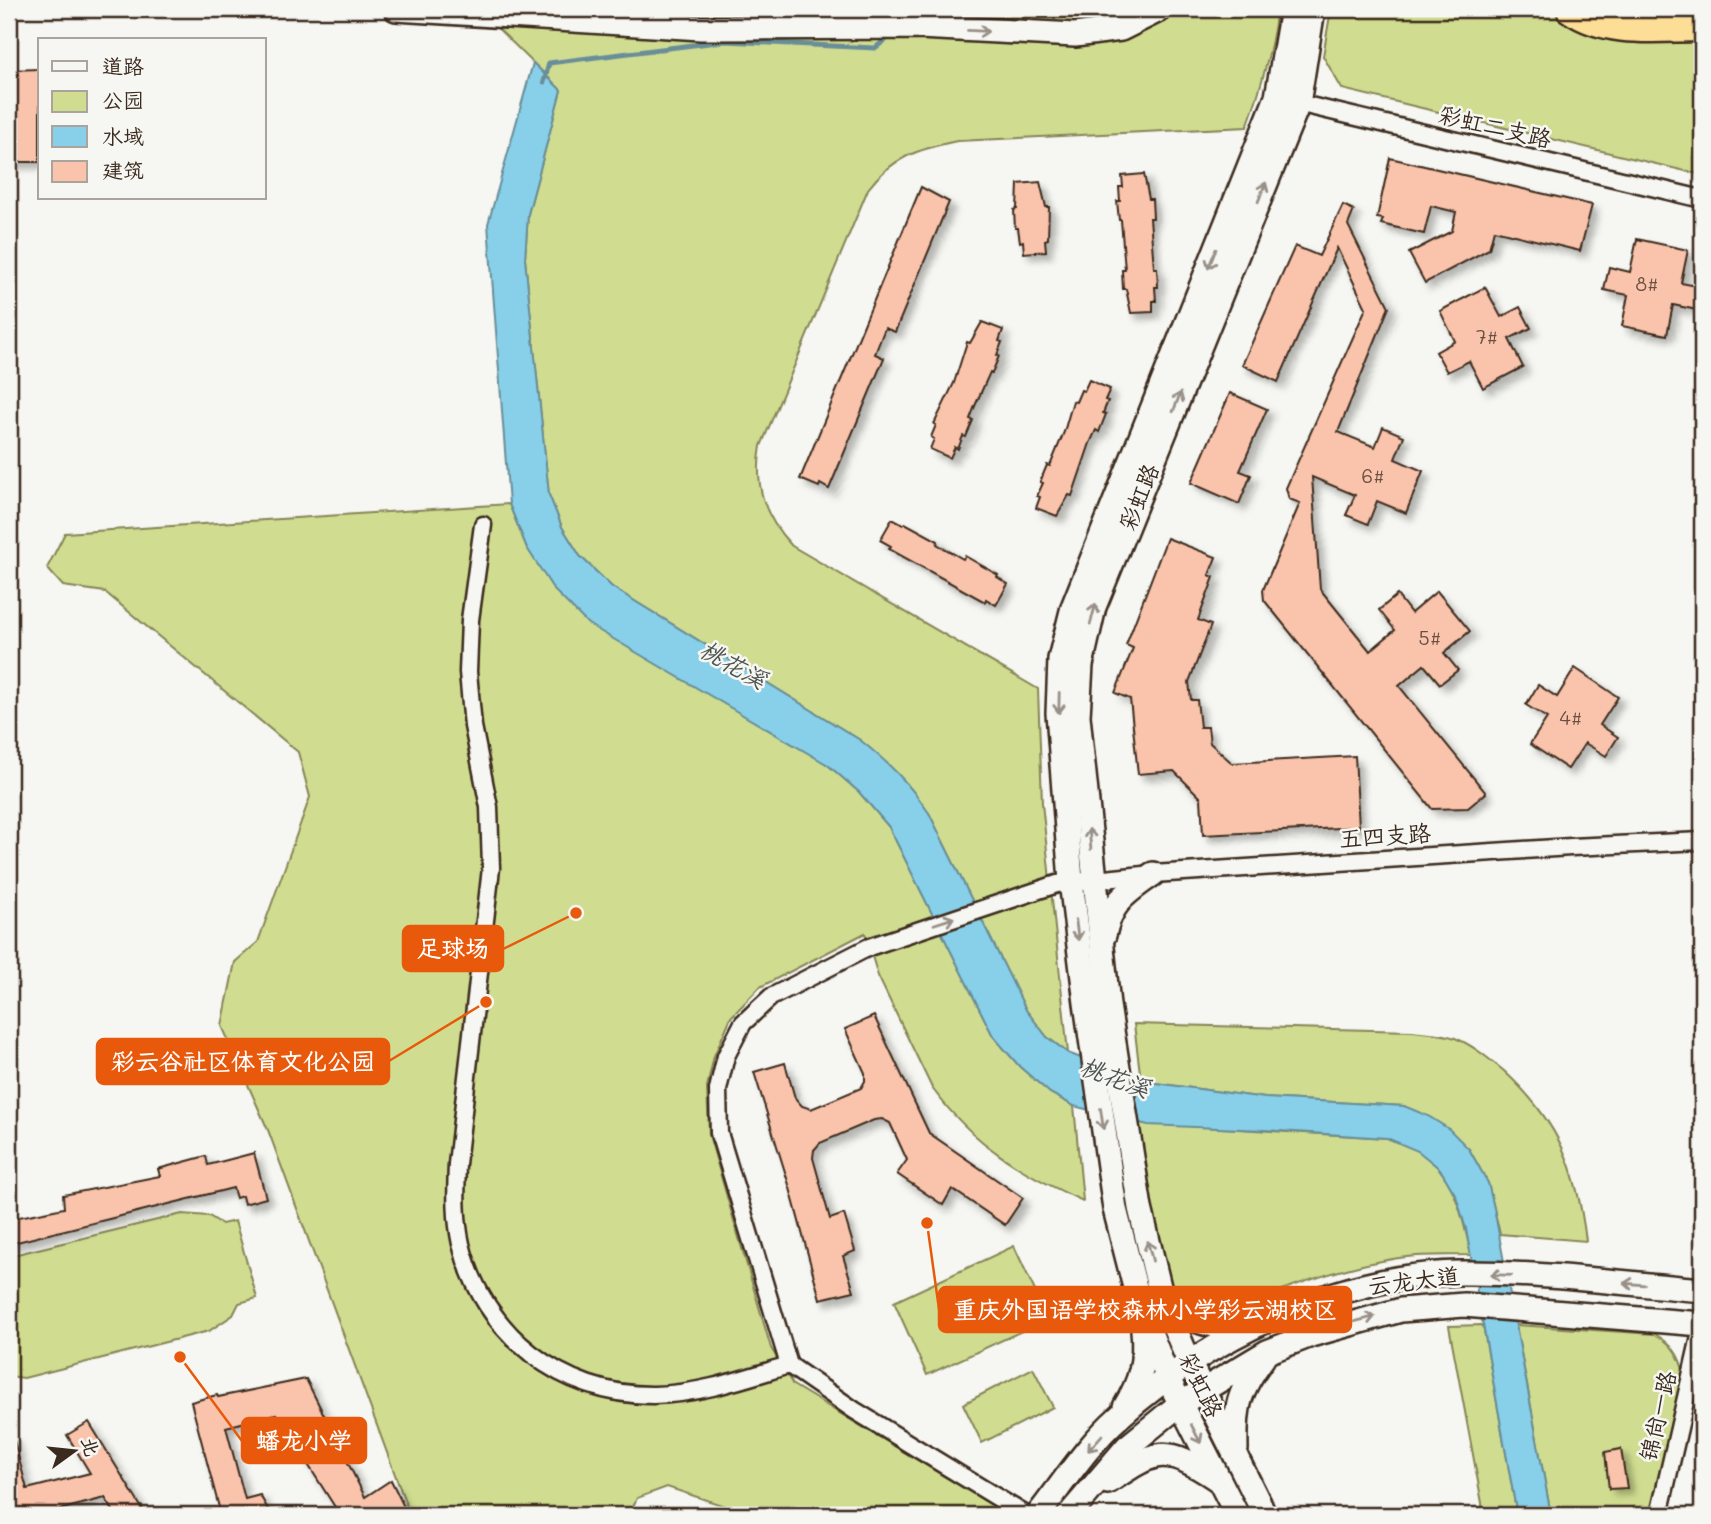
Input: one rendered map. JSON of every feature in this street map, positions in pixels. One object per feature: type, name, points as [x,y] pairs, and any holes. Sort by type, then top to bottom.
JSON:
[{"type":"highway","points":[[1571,9],[1581,16],[1607,25],[1633,28],[1702,27]]},
{"type":"main road","points":[[396,9],[701,28],[919,27],[1075,35],[1121,29],[1161,9]]},
{"type":"main road","name":"彩虹路","points":[[1287,100],[1292,9]]},
{"type":"main road","name":"彩虹路","points":[[1265,1515],[1190,1364],[1161,1295],[1140,1208],[1074,881],[1078,716],[1081,665],[1094,607],[1287,100],[1313,9]]},
{"type":"main road","points":[[1101,945],[1114,906],[1124,894],[1153,874]]},
{"type":"main road","name":"彩虹路","points":[[1074,881],[1101,945],[1097,1004],[1115,1209],[1139,1303],[1168,1379],[1237,1515]]},
{"type":"main road","name":"云龙大道","points":[[1038,1515],[1118,1418],[1168,1379],[1249,1327],[1358,1287],[1395,1278],[1458,1273],[1702,1290]]},
{"type":"main road","points":[[1161,1295],[1179,1312],[1197,1322],[1215,1326],[1249,1327]]},
{"type":"main road","points":[[1118,1418],[1137,1388],[1143,1368],[1144,1346],[1139,1303]]},
{"type":"main road","name":"云龙大道","points":[[1075,1507],[1127,1447],[1181,1404],[1267,1352],[1311,1335],[1401,1310],[1464,1304],[1702,1326]]},
{"type":"main road","points":[[1236,1456],[1235,1421],[1239,1397],[1267,1352]]},
{"type":"main road","points":[[1075,1507],[1144,1458],[1165,1454],[1189,1461],[1219,1480]]},
{"type":"street","name":"彩虹二支路","points":[[1287,100],[1702,199]]},
{"type":"street","points":[[483,526],[470,620],[468,672],[473,726],[489,807],[491,868],[457,1164],[455,1203],[461,1244],[475,1284],[499,1322],[524,1350],[561,1373],[601,1390],[654,1395],[713,1388],[789,1365],[854,1410],[1026,1515]]},
{"type":"street","name":"五四支路","points":[[789,1365],[719,1133],[718,1090],[726,1056],[743,1023],[771,997],[879,942],[1074,881],[1571,846],[1702,841]]},
{"type":"street","name":"锦尚一路","points":[[1659,1515],[1702,1326]]},
{"type":"green space","points":[[478,9],[1277,9],[1265,69],[1247,127],[957,141],[918,151],[887,169],[868,189],[761,446],[759,474],[763,500],[774,524],[792,546],[1038,689],[1042,803],[1068,1053],[1047,1037],[1026,1010],[929,813],[860,740],[612,587],[580,556],[562,527],[549,495],[525,259],[528,214],[561,90]]},
{"type":"green space","points":[[1331,9],[1702,9],[1702,175],[1342,89],[1323,56]]},
{"type":"green space","points":[[509,504],[527,548],[828,765],[859,792],[889,827],[993,1036],[1020,1067],[1050,1093],[1074,1106],[1083,1201],[1039,1180],[1000,1155],[948,1108],[932,1088],[878,976],[865,933],[760,987],[731,1017],[714,1056],[707,1087],[709,1135],[771,1348],[793,1385],[1002,1511],[1004,1515],[752,1515],[667,1487],[637,1498],[629,1515],[410,1515],[268,1130],[222,1026],[235,962],[258,942],[310,797],[298,752],[105,592],[63,586],[47,568],[65,533]]},
{"type":"green space","points":[[1134,1024],[1412,1031],[1445,1035],[1462,1041],[1504,1071],[1539,1109],[1552,1128],[1571,1169],[1586,1241],[1500,1234],[1488,1183],[1469,1149],[1404,1106],[1265,1098],[1141,1081]]},
{"type":"green space","points":[[1137,1123],[1387,1138],[1406,1145],[1430,1159],[1448,1182],[1460,1211],[1471,1255],[1417,1256],[1365,1264],[1314,1279],[1214,1316],[1174,1296],[1151,1206]]},
{"type":"green space","points":[[182,1214],[209,1216],[222,1224],[235,1221],[257,1298],[239,1303],[233,1315],[209,1331],[24,1378],[9,1376],[9,1256]]},
{"type":"green space","points":[[1014,1246],[1048,1319],[927,1375],[894,1302]]},
{"type":"green space","points":[[1483,1325],[1517,1515],[1483,1515],[1449,1326]]},
{"type":"green space","points":[[1516,1325],[1655,1334],[1674,1351],[1684,1374],[1651,1515],[1551,1515]]},
{"type":"green space","points":[[1033,1368],[1053,1407],[982,1443],[963,1404]]},
{"type":"water","name":"桃花溪","points":[[533,63],[561,90],[528,214],[525,259],[549,495],[562,527],[580,556],[612,587],[860,740],[898,774],[929,813],[1026,1010],[1047,1037],[1068,1053],[1141,1081],[1265,1098],[1404,1106],[1449,1129],[1469,1149],[1488,1183],[1551,1515],[1517,1515],[1466,1229],[1456,1196],[1440,1169],[1418,1151],[1387,1138],[1148,1125],[1074,1106],[1050,1093],[1020,1067],[993,1036],[889,827],[859,792],[828,765],[588,624],[554,590],[527,548],[509,504],[488,224]]},
{"type":"building","points":[[38,69],[38,162],[9,162],[9,70]]},
{"type":"building","points":[[1390,158],[1592,205],[1580,251],[1494,230],[1489,249],[1425,283],[1409,253],[1452,231],[1456,212],[1431,206],[1424,234],[1381,224],[1383,219],[1377,218]]},
{"type":"building","points":[[1144,174],[1149,199],[1152,199],[1153,218],[1150,218],[1158,287],[1155,287],[1156,301],[1153,301],[1153,312],[1131,313],[1126,289],[1123,289],[1122,270],[1125,270],[1117,201],[1120,201],[1119,187],[1123,187],[1122,176]]},
{"type":"building","points":[[1040,182],[1046,207],[1049,207],[1046,251],[1024,253],[1023,241],[1020,242],[1018,228],[1015,228],[1014,210],[1017,209],[1018,184]]},
{"type":"building","points":[[921,187],[949,202],[895,332],[885,328],[875,354],[884,358],[829,489],[820,484],[819,487],[800,479]]},
{"type":"building","points":[[1343,205],[1354,210],[1348,225],[1389,307],[1338,432],[1375,447],[1383,427],[1404,436],[1395,459],[1423,471],[1406,513],[1377,501],[1368,524],[1346,515],[1355,495],[1312,477],[1320,589],[1370,651],[1395,630],[1379,610],[1397,595],[1411,613],[1437,591],[1470,631],[1444,653],[1458,670],[1440,684],[1424,665],[1399,686],[1486,793],[1468,808],[1432,809],[1264,600],[1263,590],[1300,503],[1289,499],[1286,488],[1366,308],[1337,248],[1278,382],[1242,365],[1295,246],[1319,256]]},
{"type":"building","points":[[1637,239],[1688,250],[1681,283],[1702,287],[1697,310],[1673,305],[1667,335],[1622,326],[1628,295],[1604,290],[1609,267],[1630,272]]},
{"type":"building","points":[[1485,287],[1501,317],[1520,307],[1531,328],[1509,339],[1523,367],[1483,388],[1469,361],[1447,372],[1436,352],[1455,341],[1440,311]]},
{"type":"building","points":[[982,322],[1003,330],[999,341],[1002,342],[997,355],[999,356],[975,406],[966,437],[963,436],[958,449],[955,447],[950,458],[930,449],[934,439],[931,437],[936,425],[934,424],[954,383],[967,342],[970,343]]},
{"type":"building","points":[[1089,380],[1110,389],[1105,400],[1108,401],[1103,413],[1106,414],[1099,432],[1096,430],[1090,443],[1072,496],[1069,495],[1057,516],[1036,508],[1040,497],[1037,496],[1043,483],[1040,482],[1064,432],[1073,401],[1076,402]]},
{"type":"building","points":[[1230,393],[1267,409],[1240,471],[1251,475],[1239,504],[1191,483]]},
{"type":"building","points":[[892,519],[903,525],[905,523],[938,541],[937,544],[963,559],[965,556],[998,575],[997,577],[1008,584],[996,605],[986,599],[985,602],[889,549],[891,546],[880,540]]},
{"type":"building","points":[[1167,538],[1216,557],[1209,575],[1214,577],[1198,620],[1211,625],[1189,682],[1191,700],[1197,700],[1200,727],[1208,727],[1210,743],[1232,763],[1355,756],[1359,827],[1203,835],[1201,798],[1174,771],[1138,774],[1130,699],[1115,693],[1133,648],[1126,645]]},
{"type":"building","points":[[1575,668],[1618,697],[1600,725],[1618,737],[1606,756],[1585,743],[1568,769],[1530,744],[1547,718],[1526,705],[1538,685],[1557,697]]},
{"type":"building","points":[[874,1016],[929,1133],[1023,1198],[1005,1225],[952,1189],[943,1205],[897,1174],[907,1160],[890,1123],[882,1119],[820,1143],[814,1150],[813,1158],[830,1219],[844,1214],[855,1251],[843,1256],[854,1291],[820,1299],[790,1188],[754,1072],[785,1063],[795,1098],[802,1106],[811,1109],[861,1088],[865,1073],[845,1029]]},
{"type":"building","points":[[254,1153],[266,1198],[244,1204],[242,1196],[236,1198],[233,1188],[9,1244],[9,1219],[64,1208],[63,1195],[160,1176],[158,1169],[206,1156],[208,1165]]},
{"type":"building","points":[[306,1379],[365,1497],[391,1480],[405,1509],[388,1515],[340,1515],[276,1414],[226,1427],[245,1499],[260,1495],[271,1515],[221,1515],[191,1402]]},
{"type":"building","points":[[89,1422],[146,1515],[116,1515],[105,1498],[40,1515],[9,1515],[9,1438],[13,1437],[27,1489],[90,1473],[67,1435]]},
{"type":"building","points":[[1621,1449],[1627,1488],[1609,1489],[1605,1452]]},
{"type":"waterway","points":[[914,19],[929,9]]},
{"type":"waterway","points":[[544,82],[549,63],[725,41],[875,48],[892,35]]},
{"type":"place","name":"足球场","points":[[576,913]]},
{"type":"place","name":"彩云谷社区体育文化公园","points":[[486,1002]]},
{"type":"place","name":"重庆外国语学校森林小学彩云湖校区","points":[[927,1223]]},
{"type":"place","name":"蟠龙小学","points":[[180,1357]]}]
